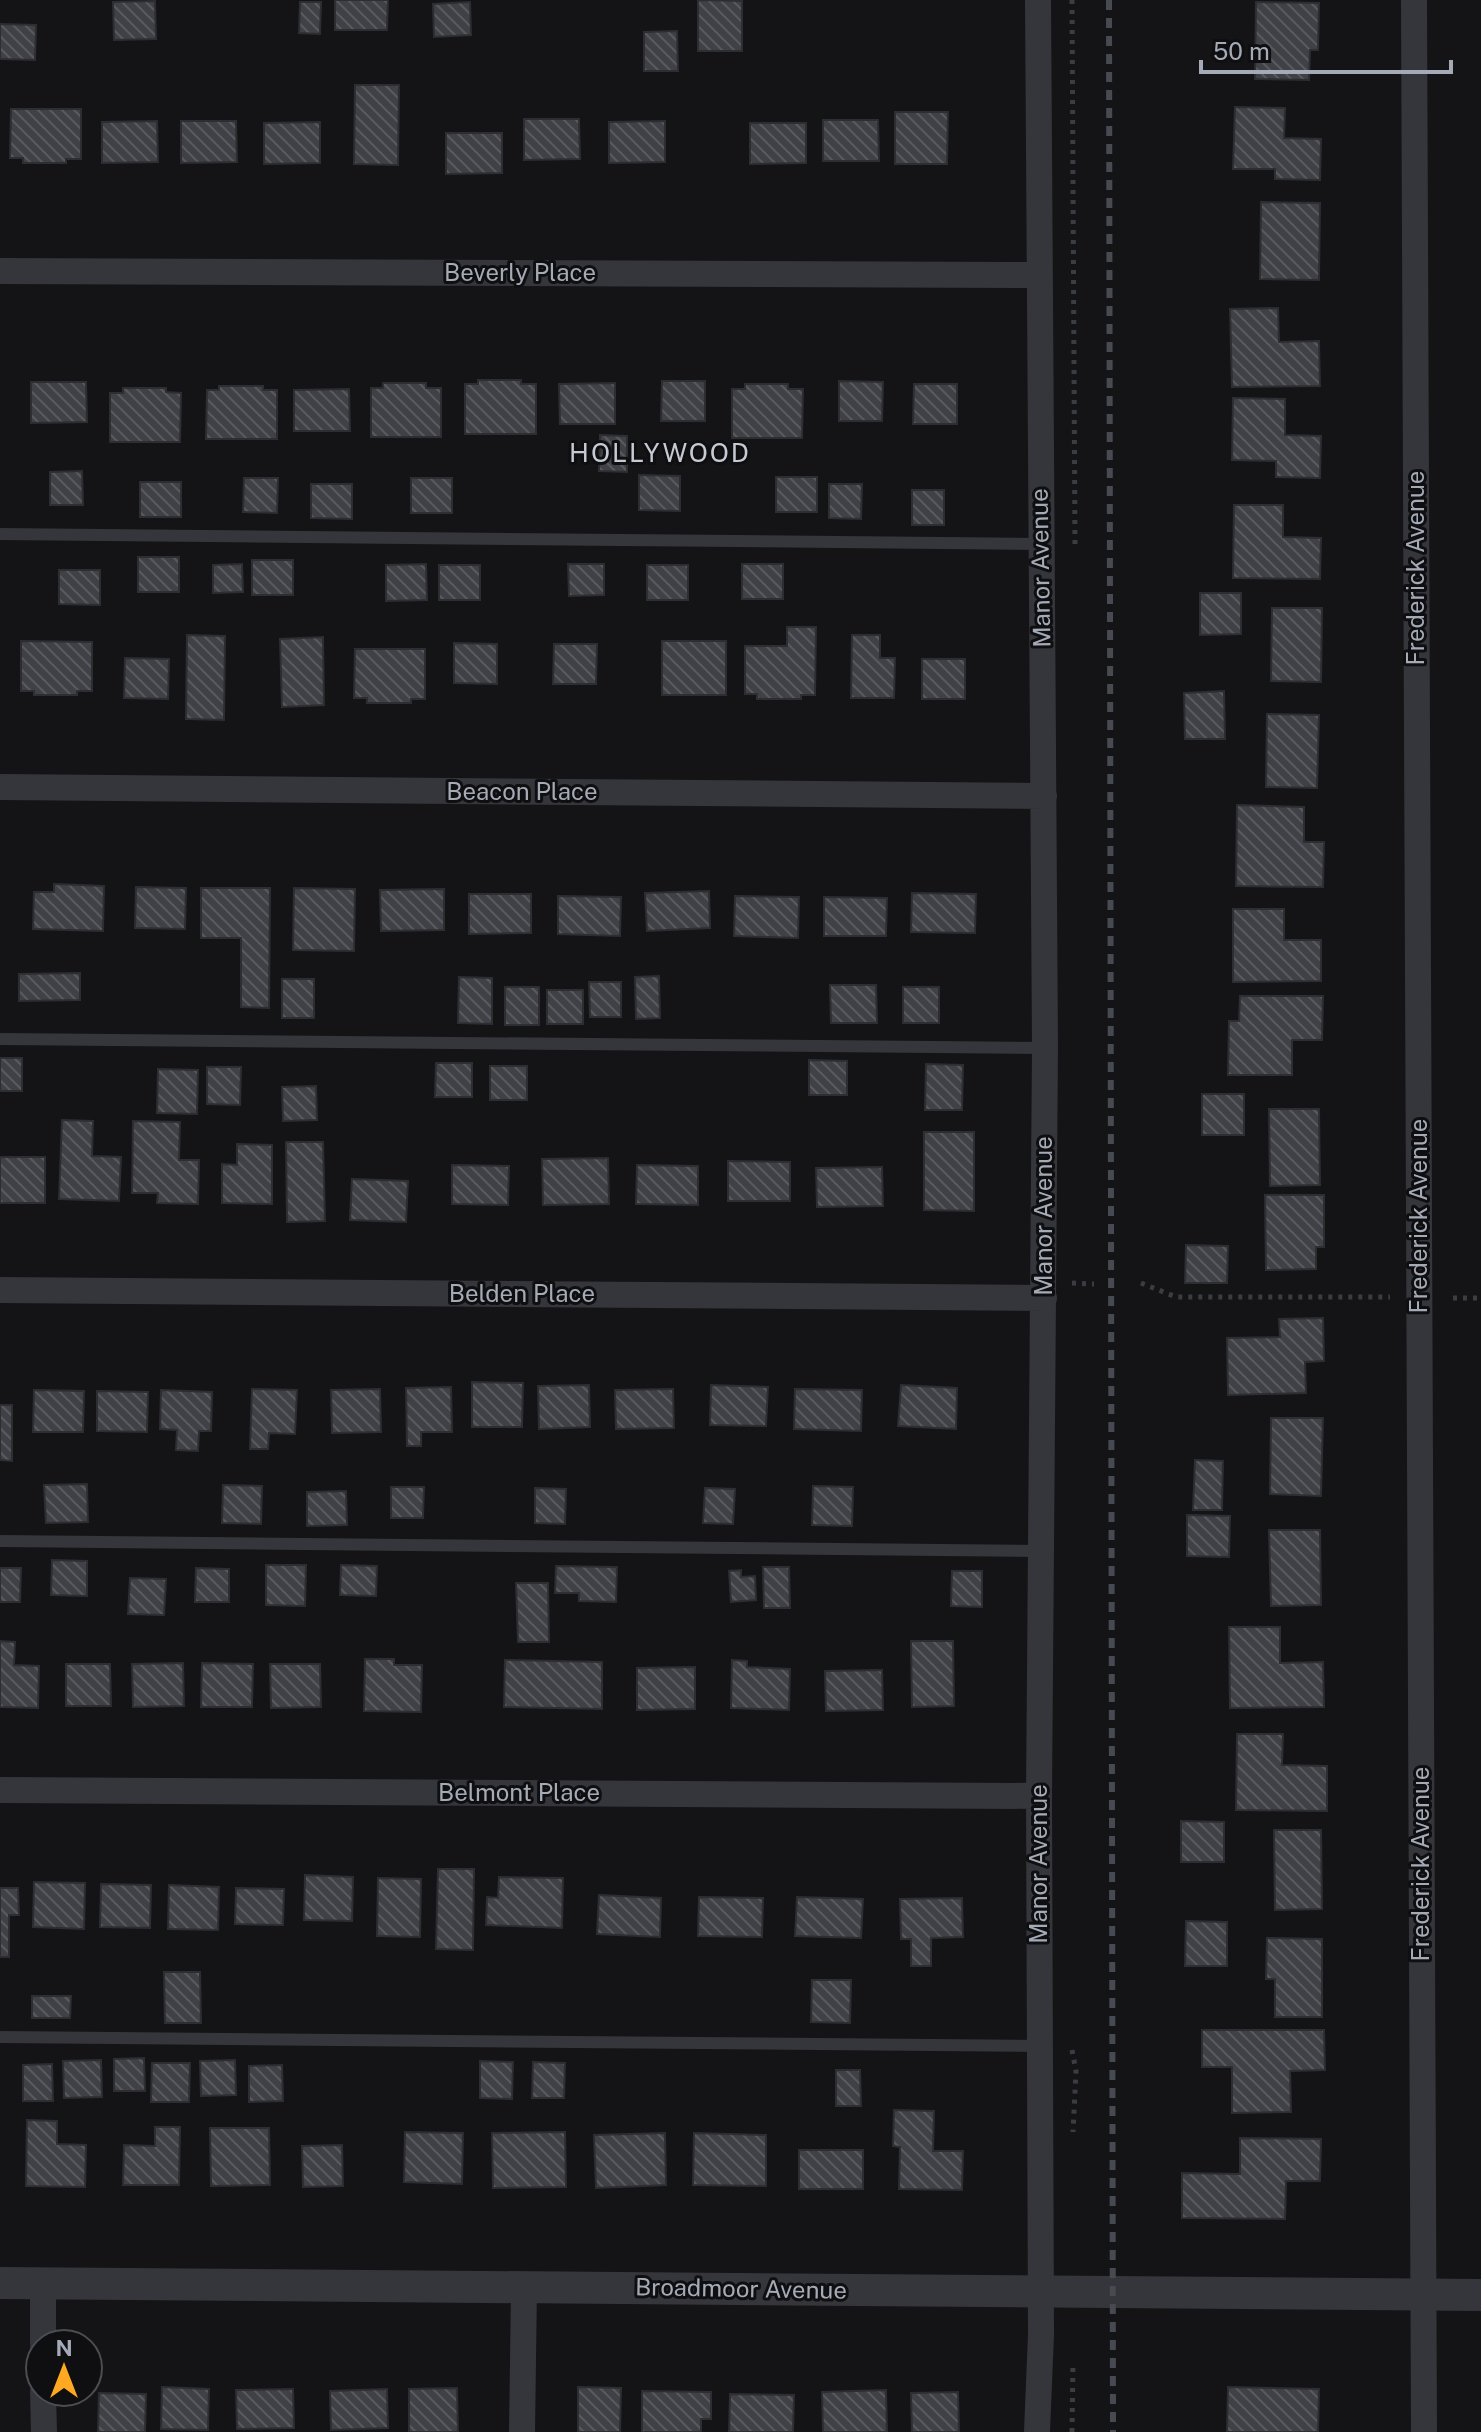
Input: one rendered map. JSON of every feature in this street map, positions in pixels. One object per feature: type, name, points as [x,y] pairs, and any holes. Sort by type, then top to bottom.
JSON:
[{"type":"street","name":"Manor Avenue","points":[[1037,2432],[1041,2292],[1041,1551],[1052,1291],[1045,1048],[1038,0]]},
{"type":"street","name":"Frederick Avenue","points":[[1414,0],[1424,2432]]},
{"type":"street","name":"Beverly Place","points":[[0,271],[1039,275]]},
{"type":"street","name":"Beacon Place","points":[[0,787],[1044,796]]},
{"type":"street","name":"Belden Place","points":[[0,1290],[1052,1291]]},
{"type":"street","name":"Belmont Place","points":[[0,1790],[1039,1796]]},
{"type":"street","name":"Broadmoor Avenue","points":[[0,2283],[1481,2295]]},
{"type":"street","points":[[43,2284],[43,2328]]},
{"type":"street","points":[[522,2432],[524,2287]]},
{"type":"street","points":[[43,2408],[44,2432]]},
{"type":"lane","points":[[0,534],[1041,544]]},
{"type":"lane","points":[[0,1039],[1045,1048]]},
{"type":"lane","points":[[0,1541],[1041,1551]]},
{"type":"lane","points":[[0,2037],[1040,2046]]},
{"type":"path","points":[[1141,1283],[1176,1297],[1400,1297]]},
{"type":"path","points":[[1052,1291],[1094,1284]]},
{"type":"path","points":[[1453,1298],[1481,1298]]},
{"type":"path","points":[[1072,2432],[1073,2357]]},
{"type":"building","points":[[335,0],[388,0],[387,30],[335,30]]},
{"type":"building","points":[[698,0],[742,1],[742,51],[698,51]]},
{"type":"building","points":[[155,1],[156,39],[114,40],[113,2]]},
{"type":"building","points":[[300,2],[321,2],[320,34],[299,33]]},
{"type":"building","points":[[470,2],[471,35],[434,37],[433,4]]},
{"type":"building","points":[[1256,2],[1319,3],[1318,50],[1310,50],[1309,80],[1255,79]]},
{"type":"building","points":[[0,24],[36,25],[35,60],[0,59]]},
{"type":"building","points":[[677,31],[678,71],[644,71],[644,32]]},
{"type":"building","points":[[355,85],[399,85],[398,165],[354,164]]},
{"type":"building","points":[[1235,107],[1285,108],[1284,138],[1321,139],[1320,180],[1275,179],[1275,169],[1233,169]]},
{"type":"building","points":[[11,109],[81,109],[81,159],[66,159],[66,163],[23,163],[23,158],[10,158]]},
{"type":"building","points":[[895,112],[948,112],[947,164],[895,164]]},
{"type":"building","points":[[524,119],[579,119],[580,159],[524,160]]},
{"type":"building","points":[[823,120],[878,120],[879,161],[823,161]]},
{"type":"building","points":[[157,121],[158,162],[102,163],[102,122]]},
{"type":"building","points":[[181,121],[236,121],[237,162],[181,163]]},
{"type":"building","points":[[665,121],[665,162],[609,163],[609,122]]},
{"type":"building","points":[[320,122],[320,163],[264,164],[264,123]]},
{"type":"building","points":[[750,123],[806,123],[806,163],[750,164]]},
{"type":"building","points":[[446,133],[502,133],[502,173],[446,174]]},
{"type":"building","points":[[1261,202],[1320,203],[1319,280],[1260,279]]},
{"type":"building","points":[[1278,308],[1279,342],[1319,341],[1320,386],[1232,387],[1230,309]]},
{"type":"building","points":[[478,380],[521,380],[521,384],[536,384],[536,434],[465,434],[465,384],[478,384]]},
{"type":"building","points":[[662,381],[705,381],[705,421],[661,421]]},
{"type":"building","points":[[839,381],[883,382],[882,421],[839,421]]},
{"type":"building","points":[[31,382],[86,382],[87,422],[31,423]]},
{"type":"building","points":[[383,383],[426,383],[426,388],[441,388],[441,437],[371,437],[371,388],[383,388]]},
{"type":"building","points":[[615,383],[615,424],[560,424],[559,384]]},
{"type":"building","points":[[745,384],[788,384],[788,389],[803,389],[802,438],[732,438],[732,389],[745,389]]},
{"type":"building","points":[[914,384],[957,384],[957,424],[913,424]]},
{"type":"building","points":[[219,386],[263,386],[263,390],[277,390],[277,439],[206,439],[207,390],[219,390]]},
{"type":"building","points":[[123,388],[166,388],[166,392],[181,393],[180,442],[110,442],[110,393],[123,393]]},
{"type":"building","points":[[349,389],[350,431],[294,431],[294,390]]},
{"type":"building","points":[[1233,398],[1285,399],[1285,435],[1321,436],[1320,478],[1276,477],[1276,461],[1232,460]]},
{"type":"building","points":[[600,435],[627,436],[627,472],[599,471]]},
{"type":"building","points":[[82,471],[83,505],[50,505],[50,472]]},
{"type":"building","points":[[639,475],[680,476],[680,511],[639,510]]},
{"type":"building","points":[[776,477],[817,477],[817,512],[776,512]]},
{"type":"building","points":[[244,478],[278,478],[277,513],[243,512]]},
{"type":"building","points":[[411,478],[452,478],[452,513],[411,513]]},
{"type":"building","points":[[140,482],[181,482],[181,517],[140,517]]},
{"type":"building","points":[[311,484],[352,484],[352,519],[311,518]]},
{"type":"building","points":[[829,484],[862,484],[861,519],[829,518]]},
{"type":"building","points":[[912,490],[944,490],[944,525],[912,525]]},
{"type":"building","points":[[1234,505],[1283,505],[1283,537],[1321,538],[1320,579],[1233,578]]},
{"type":"building","points":[[138,557],[179,557],[179,592],[138,592]]},
{"type":"building","points":[[252,560],[293,560],[293,595],[252,595]]},
{"type":"building","points":[[242,564],[243,592],[213,593],[213,565]]},
{"type":"building","points":[[426,564],[427,600],[386,601],[386,565]]},
{"type":"building","points":[[568,564],[604,564],[604,595],[569,596]]},
{"type":"building","points":[[742,564],[783,564],[783,599],[742,599]]},
{"type":"building","points":[[439,565],[480,565],[480,600],[439,600]]},
{"type":"building","points":[[647,565],[688,565],[688,600],[647,600]]},
{"type":"building","points":[[59,570],[100,570],[100,605],[59,604]]},
{"type":"building","points":[[1200,593],[1241,593],[1241,634],[1200,635]]},
{"type":"building","points":[[1272,608],[1322,608],[1321,682],[1271,681]]},
{"type":"building","points":[[787,627],[816,627],[815,695],[801,695],[801,699],[757,699],[757,694],[745,694],[745,646],[787,646]]},
{"type":"building","points":[[187,635],[225,636],[224,720],[186,719]]},
{"type":"building","points":[[852,635],[880,635],[880,658],[895,658],[894,698],[851,698]]},
{"type":"building","points":[[323,637],[324,705],[282,707],[280,639]]},
{"type":"building","points":[[21,641],[92,642],[92,691],[77,691],[77,695],[34,695],[34,691],[21,691]]},
{"type":"building","points":[[662,641],[726,641],[726,695],[662,695]]},
{"type":"building","points":[[454,643],[497,644],[497,684],[454,683]]},
{"type":"building","points":[[554,644],[597,644],[596,684],[553,684]]},
{"type":"building","points":[[355,649],[425,649],[425,699],[411,699],[411,703],[367,703],[367,698],[354,698]]},
{"type":"building","points":[[125,658],[169,659],[168,699],[124,698]]},
{"type":"building","points":[[922,659],[965,659],[965,699],[922,699]]},
{"type":"building","points":[[1224,691],[1225,739],[1185,739],[1184,693]]},
{"type":"building","points":[[1267,714],[1319,715],[1317,788],[1266,787]]},
{"type":"building","points":[[1237,805],[1304,807],[1304,842],[1324,842],[1323,887],[1236,886]]},
{"type":"building","points":[[54,884],[104,886],[103,931],[33,929],[34,892],[54,892]]},
{"type":"building","points":[[136,887],[186,888],[185,929],[135,928]]},
{"type":"building","points":[[201,888],[270,888],[269,1008],[241,1007],[241,938],[201,938]]},
{"type":"building","points":[[294,888],[355,889],[354,951],[293,950]]},
{"type":"building","points":[[444,889],[444,930],[381,931],[380,890]]},
{"type":"building","points":[[709,891],[710,928],[647,931],[645,893]]},
{"type":"building","points":[[912,893],[976,894],[975,933],[911,932]]},
{"type":"building","points":[[469,894],[531,894],[531,933],[469,934]]},
{"type":"building","points":[[558,896],[621,897],[620,936],[558,934]]},
{"type":"building","points":[[735,896],[799,897],[798,938],[734,936]]},
{"type":"building","points":[[824,897],[887,898],[886,936],[824,936]]},
{"type":"building","points":[[1233,909],[1284,909],[1284,940],[1321,940],[1321,981],[1233,982]]},
{"type":"building","points":[[80,973],[80,1000],[19,1001],[19,974]]},
{"type":"building","points":[[659,976],[660,1018],[636,1019],[635,977]]},
{"type":"building","points":[[459,977],[492,978],[492,1024],[458,1023]]},
{"type":"building","points":[[282,979],[314,979],[314,1018],[282,1018]]},
{"type":"building","points":[[589,982],[621,982],[621,1017],[590,1017]]},
{"type":"building","points":[[830,985],[876,985],[877,1023],[831,1023]]},
{"type":"building","points":[[505,987],[539,987],[539,1025],[505,1025]]},
{"type":"building","points":[[903,987],[939,987],[939,1023],[903,1023]]},
{"type":"building","points":[[547,990],[583,990],[583,1024],[547,1024]]},
{"type":"building","points":[[1240,996],[1323,996],[1322,1040],[1292,1040],[1292,1075],[1228,1075],[1229,1021],[1239,1021]]},
{"type":"building","points":[[0,1058],[22,1058],[22,1091],[0,1091]]},
{"type":"building","points":[[809,1060],[847,1061],[847,1095],[809,1095]]},
{"type":"building","points":[[436,1063],[472,1063],[472,1097],[435,1097]]},
{"type":"building","points":[[926,1064],[963,1065],[962,1110],[925,1110]]},
{"type":"building","points":[[490,1066],[527,1066],[527,1100],[490,1100]]},
{"type":"building","points":[[207,1067],[241,1067],[240,1105],[207,1104]]},
{"type":"building","points":[[158,1069],[198,1070],[197,1114],[157,1113]]},
{"type":"building","points":[[316,1086],[317,1120],[283,1121],[282,1087]]},
{"type":"building","points":[[1202,1094],[1244,1094],[1244,1135],[1202,1135]]},
{"type":"building","points":[[1269,1109],[1319,1109],[1320,1185],[1270,1186]]},
{"type":"building","points":[[62,1120],[93,1121],[92,1156],[121,1157],[119,1201],[59,1199]]},
{"type":"building","points":[[133,1121],[180,1122],[179,1160],[199,1160],[198,1204],[157,1203],[158,1193],[132,1193]]},
{"type":"building","points":[[924,1132],[974,1132],[974,1211],[924,1210]]},
{"type":"building","points":[[286,1142],[323,1142],[325,1221],[287,1222]]},
{"type":"building","points":[[237,1144],[272,1145],[272,1204],[222,1203],[222,1164],[237,1165]]},
{"type":"building","points":[[0,1157],[45,1157],[45,1203],[0,1203]]},
{"type":"building","points":[[608,1158],[609,1204],[543,1205],[542,1159]]},
{"type":"building","points":[[728,1161],[790,1162],[790,1201],[728,1201]]},
{"type":"building","points":[[452,1165],[509,1166],[508,1205],[452,1204]]},
{"type":"building","points":[[637,1165],[698,1166],[698,1205],[636,1204]]},
{"type":"building","points":[[882,1167],[883,1206],[817,1207],[816,1168]]},
{"type":"building","points":[[352,1179],[408,1181],[406,1222],[350,1220]]},
{"type":"building","points":[[1265,1195],[1324,1195],[1324,1247],[1316,1247],[1316,1269],[1266,1270]]},
{"type":"building","points":[[1186,1245],[1228,1246],[1227,1283],[1185,1283]]},
{"type":"building","points":[[1323,1318],[1324,1361],[1305,1362],[1306,1393],[1228,1395],[1227,1338],[1280,1337],[1279,1319]]},
{"type":"building","points":[[472,1382],[523,1383],[522,1427],[472,1427]]},
{"type":"building","points":[[589,1385],[590,1427],[539,1429],[538,1386]]},
{"type":"building","points":[[711,1385],[768,1387],[766,1426],[710,1425]]},
{"type":"building","points":[[901,1385],[957,1388],[956,1429],[898,1426]]},
{"type":"building","points":[[451,1387],[452,1432],[421,1432],[421,1446],[407,1446],[406,1388]]},
{"type":"building","points":[[252,1389],[297,1390],[295,1434],[269,1433],[268,1449],[250,1449]]},
{"type":"building","points":[[380,1389],[381,1432],[332,1433],[331,1390]]},
{"type":"building","points":[[673,1389],[674,1428],[616,1429],[615,1390]]},
{"type":"building","points":[[795,1389],[862,1390],[861,1431],[794,1429]]},
{"type":"building","points":[[34,1390],[84,1391],[83,1432],[33,1432]]},
{"type":"building","points":[[161,1390],[212,1392],[211,1431],[199,1431],[198,1451],[176,1450],[177,1430],[160,1429]]},
{"type":"building","points":[[97,1391],[148,1392],[147,1432],[97,1431]]},
{"type":"building","points":[[0,1405],[12,1405],[12,1461],[0,1460]]},
{"type":"building","points":[[1271,1418],[1323,1418],[1321,1496],[1270,1494]]},
{"type":"building","points":[[1195,1460],[1223,1461],[1222,1510],[1193,1510]]},
{"type":"building","points":[[87,1484],[88,1522],[46,1523],[44,1485]]},
{"type":"building","points":[[223,1485],[262,1486],[261,1524],[222,1523]]},
{"type":"building","points":[[813,1486],[853,1487],[852,1526],[812,1525]]},
{"type":"building","points":[[391,1487],[424,1487],[423,1518],[391,1518]]},
{"type":"building","points":[[535,1488],[566,1489],[565,1524],[535,1523]]},
{"type":"building","points":[[705,1488],[735,1489],[733,1524],[703,1523]]},
{"type":"building","points":[[346,1491],[347,1525],[307,1526],[307,1492]]},
{"type":"building","points":[[1187,1515],[1230,1516],[1229,1557],[1187,1556]]},
{"type":"building","points":[[1269,1530],[1320,1530],[1321,1605],[1271,1606]]},
{"type":"building","points":[[52,1560],[87,1561],[87,1596],[51,1595]]},
{"type":"building","points":[[266,1565],[306,1565],[305,1606],[266,1605]]},
{"type":"building","points":[[341,1565],[377,1566],[376,1596],[340,1595]]},
{"type":"building","points":[[556,1566],[617,1567],[616,1602],[579,1601],[579,1593],[555,1593]]},
{"type":"building","points":[[763,1567],[789,1567],[790,1608],[764,1608]]},
{"type":"building","points":[[0,1568],[21,1568],[20,1602],[0,1602]]},
{"type":"building","points":[[196,1568],[229,1569],[229,1602],[195,1602]]},
{"type":"building","points":[[741,1570],[741,1577],[755,1576],[756,1600],[731,1602],[729,1571]]},
{"type":"building","points":[[952,1571],[982,1571],[982,1607],[951,1606]]},
{"type":"building","points":[[130,1578],[166,1579],[164,1615],[128,1614]]},
{"type":"building","points":[[516,1583],[548,1583],[549,1642],[518,1642]]},
{"type":"building","points":[[1229,1627],[1280,1627],[1280,1663],[1323,1662],[1324,1707],[1230,1708]]},
{"type":"building","points":[[0,1641],[15,1642],[14,1665],[39,1666],[38,1708],[0,1707]]},
{"type":"building","points":[[911,1641],[953,1641],[954,1706],[912,1707]]},
{"type":"building","points":[[365,1659],[394,1659],[394,1665],[422,1665],[421,1712],[364,1711]]},
{"type":"building","points":[[505,1660],[602,1662],[602,1709],[504,1707]]},
{"type":"building","points":[[732,1660],[747,1661],[747,1667],[790,1669],[789,1710],[731,1708]]},
{"type":"building","points":[[183,1663],[184,1706],[133,1707],[132,1664]]},
{"type":"building","points":[[202,1663],[253,1664],[252,1707],[201,1707]]},
{"type":"building","points":[[66,1664],[110,1664],[111,1706],[66,1706]]},
{"type":"building","points":[[270,1664],[320,1664],[321,1707],[271,1708]]},
{"type":"building","points":[[695,1667],[695,1709],[637,1710],[637,1668]]},
{"type":"building","points":[[882,1670],[883,1710],[826,1711],[825,1671]]},
{"type":"building","points":[[1237,1734],[1283,1734],[1282,1765],[1327,1766],[1327,1811],[1236,1810]]},
{"type":"building","points":[[1181,1821],[1224,1822],[1224,1862],[1181,1862]]},
{"type":"building","points":[[1274,1830],[1321,1830],[1322,1909],[1275,1910]]},
{"type":"building","points":[[438,1869],[474,1869],[473,1950],[436,1949]]},
{"type":"building","points":[[305,1875],[353,1877],[352,1921],[304,1920]]},
{"type":"building","points":[[499,1877],[563,1878],[562,1928],[486,1925],[487,1897],[498,1898]]},
{"type":"building","points":[[378,1878],[421,1879],[420,1937],[377,1936]]},
{"type":"building","points":[[34,1882],[85,1883],[84,1929],[33,1927]]},
{"type":"building","points":[[101,1884],[151,1885],[150,1928],[100,1927]]},
{"type":"building","points":[[169,1885],[219,1887],[218,1930],[168,1929]]},
{"type":"building","points":[[0,1888],[18,1888],[19,1915],[9,1915],[9,1957],[0,1957]]},
{"type":"building","points":[[236,1888],[284,1889],[283,1925],[235,1924]]},
{"type":"building","points":[[599,1895],[661,1898],[660,1937],[597,1934]]},
{"type":"building","points":[[699,1897],[763,1898],[762,1937],[698,1936]]},
{"type":"building","points":[[797,1897],[863,1899],[861,1938],[795,1936]]},
{"type":"building","points":[[962,1898],[963,1937],[931,1938],[931,1966],[911,1966],[911,1939],[901,1939],[900,1899]]},
{"type":"building","points":[[1186,1921],[1227,1922],[1227,1966],[1185,1966]]},
{"type":"building","points":[[1267,1938],[1322,1939],[1322,2017],[1275,2017],[1275,1979],[1266,1979]]},
{"type":"building","points":[[164,1972],[200,1972],[201,2023],[165,2023]]},
{"type":"building","points":[[812,1980],[851,1980],[850,2023],[811,2022]]},
{"type":"building","points":[[32,1996],[71,1996],[70,2018],[32,2018]]},
{"type":"building","points":[[1202,2030],[1324,2030],[1325,2070],[1290,2071],[1291,2112],[1232,2113],[1232,2067],[1202,2067]]},
{"type":"building","points":[[144,2058],[145,2091],[114,2091],[114,2059]]},
{"type":"building","points":[[101,2060],[102,2097],[64,2098],[63,2061]]},
{"type":"building","points":[[235,2060],[236,2095],[201,2096],[200,2061]]},
{"type":"building","points":[[480,2061],[513,2062],[512,2099],[480,2098]]},
{"type":"building","points":[[533,2062],[565,2063],[564,2098],[532,2098]]},
{"type":"building","points":[[152,2063],[190,2063],[189,2102],[151,2102]]},
{"type":"building","points":[[52,2064],[53,2101],[23,2101],[23,2065]]},
{"type":"building","points":[[282,2065],[283,2101],[249,2102],[249,2066]]},
{"type":"building","points":[[836,2070],[860,2070],[861,2106],[836,2106]]},
{"type":"building","points":[[894,2110],[934,2111],[933,2151],[963,2151],[962,2190],[899,2189],[900,2147],[893,2146]]},
{"type":"building","points":[[27,2120],[57,2121],[57,2144],[86,2145],[85,2187],[26,2186]]},
{"type":"building","points":[[155,2127],[180,2127],[179,2185],[123,2185],[124,2145],[155,2146]]},
{"type":"building","points":[[210,2128],[269,2128],[270,2185],[211,2186]]},
{"type":"building","points":[[405,2132],[463,2133],[462,2184],[404,2182]]},
{"type":"building","points":[[565,2132],[566,2187],[493,2188],[492,2133]]},
{"type":"building","points":[[665,2133],[666,2185],[596,2188],[594,2135]]},
{"type":"building","points":[[694,2133],[766,2135],[766,2186],[693,2185]]},
{"type":"building","points":[[1240,2138],[1321,2139],[1320,2181],[1286,2181],[1285,2219],[1182,2218],[1182,2173],[1240,2174]]},
{"type":"building","points":[[342,2145],[343,2186],[303,2187],[302,2146]]},
{"type":"building","points":[[799,2150],[863,2150],[863,2189],[799,2189]]},
{"type":"building","points":[[162,2387],[209,2389],[208,2430],[161,2429]]},
{"type":"building","points":[[578,2387],[621,2388],[620,2432],[578,2432]]},
{"type":"building","points":[[1228,2387],[1319,2389],[1318,2432],[1227,2432]]},
{"type":"building","points":[[457,2388],[458,2432],[409,2432],[409,2389]]},
{"type":"building","points":[[293,2389],[294,2428],[237,2429],[236,2390]]},
{"type":"building","points":[[387,2389],[388,2428],[331,2430],[330,2391]]},
{"type":"building","points":[[886,2390],[887,2432],[823,2432],[822,2392]]},
{"type":"building","points":[[642,2391],[711,2392],[711,2419],[701,2419],[701,2432],[642,2432]]},
{"type":"building","points":[[958,2392],[959,2432],[912,2432],[911,2393]]},
{"type":"building","points":[[104,2393],[146,2394],[145,2432],[98,2432],[99,2408],[104,2408]]},
{"type":"building","points":[[730,2394],[794,2395],[793,2432],[729,2432]]},
{"type":"railway","points":[[1109,0],[1113,2432]]},
{"type":"district","name":"HOLLYWOOD","points":[[660,453]]}]
